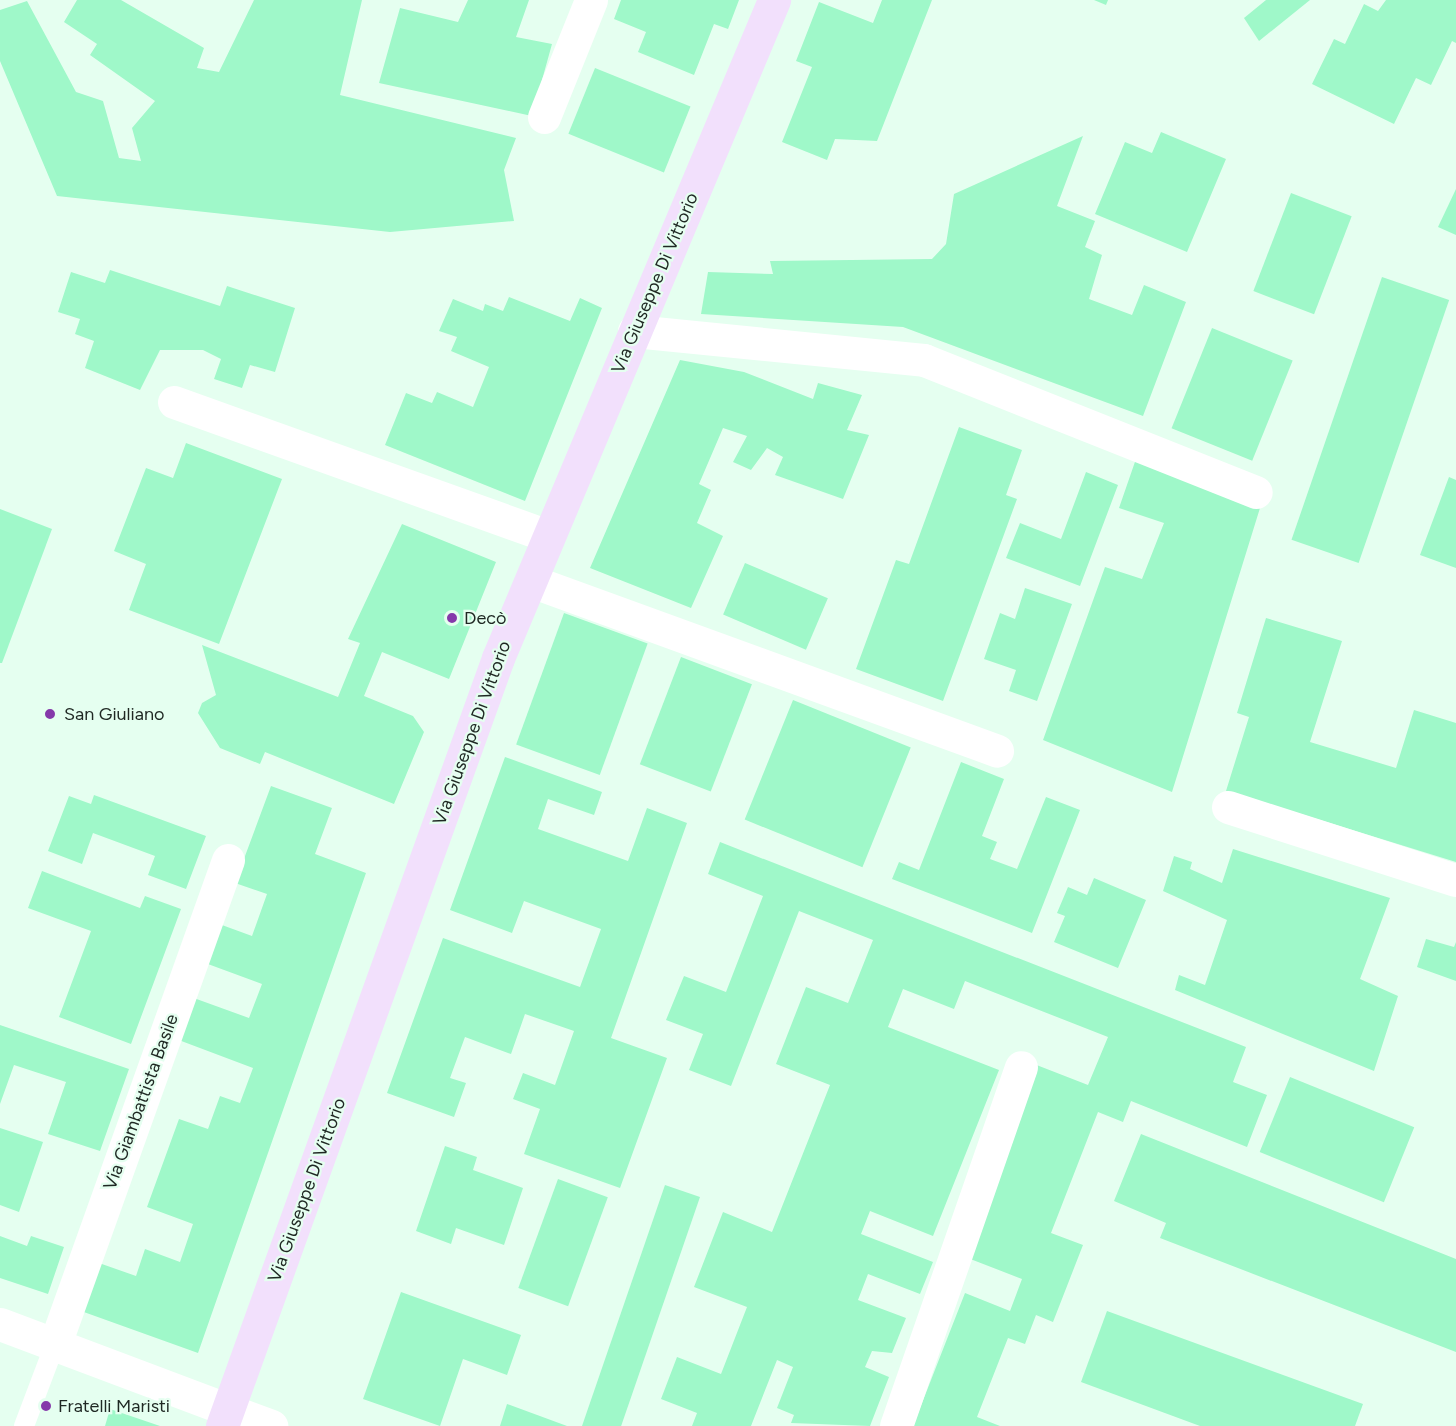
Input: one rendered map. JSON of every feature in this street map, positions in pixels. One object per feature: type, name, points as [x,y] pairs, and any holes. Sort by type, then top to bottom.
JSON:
[{"type":"street","points":[[544,117],[591,0]]},
{"type":"street","name":"Via Giuseppe Di Vittorio","points":[[225,1418],[498,658],[774,0]]},
{"type":"street","points":[[634,331],[924,360],[1256,492]]},
{"type":"street","points":[[174,402],[549,536]]},
{"type":"street","points":[[531,580],[997,751]]},
{"type":"street","points":[[1228,807],[1456,880]]},
{"type":"street","name":"Via Giambattista Basile","points":[[55,1344],[228,860]]},
{"type":"street","points":[[896,1426],[1021,1067]]},
{"type":"street","points":[[0,1324],[55,1344],[225,1418],[272,1426]]},
{"type":"lane","points":[[24,1426],[55,1344]]},
{"type":"building","points":[[77,0],[121,0],[204,48],[197,68],[219,72],[254,0],[362,0],[340,95],[516,138],[504,170],[514,221],[390,232],[57,196],[0,61],[0,10],[27,1],[76,92],[103,101],[119,158],[141,161],[132,128],[155,101],[90,55],[97,44],[64,22]]},
{"type":"building","points":[[468,0],[529,0],[516,37],[552,44],[532,116],[379,83],[400,8],[458,22]]},
{"type":"building","points":[[621,0],[739,0],[728,29],[714,24],[694,75],[638,52],[646,32],[614,19]]},
{"type":"building","points":[[882,0],[932,0],[877,141],[835,139],[827,160],[782,142],[812,67],[796,61],[819,2],[873,23]]},
{"type":"building","points":[[1094,0],[1108,0],[1106,5]]},
{"type":"building","points":[[1266,0],[1310,0],[1259,41],[1244,18]]},
{"type":"building","points":[[1386,0],[1456,0],[1456,43],[1452,41],[1431,85],[1416,78],[1394,124],[1312,84],[1334,39],[1345,44],[1364,4],[1378,11]]},
{"type":"building","points":[[595,68],[690,107],[664,172],[568,134]]},
{"type":"building","points":[[1161,132],[1226,159],[1187,252],[1095,214],[1125,142],[1152,153]]},
{"type":"building","points":[[1083,136],[1057,206],[1095,221],[1085,247],[1102,255],[1089,299],[1132,315],[1144,285],[1186,302],[1143,416],[903,327],[701,314],[708,272],[773,274],[770,261],[932,259],[946,244],[954,194]]},
{"type":"building","points":[[1456,189],[1456,235],[1438,227]]},
{"type":"building","points":[[1291,193],[1352,216],[1314,314],[1253,291]]},
{"type":"building","points":[[110,270],[220,306],[227,286],[295,308],[275,372],[250,365],[242,388],[214,379],[221,359],[203,350],[160,350],[140,390],[85,368],[94,341],[75,334],[80,319],[58,312],[71,272],[105,283]]},
{"type":"building","points":[[1382,277],[1449,300],[1359,563],[1291,540]]},
{"type":"building","points":[[509,297],[570,321],[580,298],[602,308],[525,501],[385,445],[406,393],[432,403],[437,392],[473,407],[489,367],[451,351],[457,337],[439,331],[453,299],[483,311],[485,304],[503,311]]},
{"type":"building","points":[[1212,328],[1293,361],[1252,461],[1172,428]]},
{"type":"building","points":[[680,360],[744,372],[813,399],[818,383],[862,395],[847,430],[869,435],[843,499],[775,475],[783,457],[767,448],[751,470],[733,462],[747,436],[723,428],[699,484],[711,490],[697,523],[723,536],[691,608],[590,568]]},
{"type":"building","points":[[959,427],[1022,450],[1006,495],[1017,499],[943,701],[856,669],[896,560],[909,564]]},
{"type":"building","points":[[186,443],[282,479],[219,644],[129,610],[146,564],[114,551],[146,468],[173,478]]},
{"type":"building","points":[[1137,456],[1260,508],[1172,792],[1043,740],[1105,567],[1142,579],[1164,523],[1119,508]]},
{"type":"building","points":[[1086,472],[1118,485],[1080,586],[1006,558],[1020,523],[1061,539]]},
{"type":"building","points":[[1449,477],[1456,480],[1456,568],[1420,555]]},
{"type":"building","points":[[0,509],[52,529],[2,663],[0,663]]},
{"type":"building","points":[[402,524],[496,562],[449,679],[382,652],[364,696],[413,716],[424,732],[394,804],[265,752],[260,764],[220,748],[198,713],[202,703],[216,695],[202,645],[338,697],[360,643],[348,639]]},
{"type":"building","points":[[745,563],[828,598],[806,650],[723,615]]},
{"type":"building","points":[[1025,588],[1072,604],[1037,701],[1009,691],[1016,670],[984,659],[1000,613],[1015,619]]},
{"type":"building","points":[[564,613],[648,643],[600,775],[516,745]]},
{"type":"building","points":[[1266,618],[1342,641],[1310,742],[1396,768],[1414,710],[1456,723],[1456,862],[1226,791],[1249,717],[1237,713]]},
{"type":"building","points":[[681,657],[752,684],[711,792],[640,764]]},
{"type":"building","points":[[793,700],[911,748],[862,867],[745,820]]},
{"type":"building","points":[[505,757],[602,792],[594,815],[548,799],[538,829],[628,861],[647,808],[687,823],[611,1038],[667,1058],[620,1188],[524,1154],[540,1109],[513,1099],[523,1073],[555,1085],[574,1031],[525,1014],[511,1054],[465,1037],[450,1078],[466,1083],[454,1117],[387,1093],[443,938],[580,987],[601,929],[524,901],[512,933],[450,910]]},
{"type":"building","points":[[961,762],[1004,779],[982,836],[997,842],[990,859],[1017,869],[1046,797],[1080,810],[1032,933],[892,879],[899,862],[919,870]]},
{"type":"building","points":[[271,786],[332,808],[315,854],[366,873],[198,1353],[81,1311],[99,1263],[136,1276],[145,1249],[180,1262],[193,1224],[147,1207],[179,1119],[208,1129],[220,1096],[240,1103],[253,1068],[176,1039],[191,997],[249,1018],[262,984],[197,960],[211,921],[252,936],[267,894],[235,883]]},
{"type":"building","points":[[94,795],[206,836],[186,889],[148,875],[155,856],[93,833],[82,864],[48,851],[69,796],[91,804]]},
{"type":"building","points":[[720,842],[1246,1047],[1233,1082],[1267,1095],[1247,1147],[1131,1101],[1123,1122],[1098,1112],[1051,1233],[1083,1245],[1053,1322],[1036,1315],[1025,1344],[1008,1338],[977,1417],[1000,1426],[913,1426],[965,1293],[1010,1311],[1022,1279],[960,1255],[1034,1064],[1088,1085],[1108,1037],[965,981],[954,1009],[903,989],[888,1027],[999,1070],[933,1236],[870,1211],[861,1234],[933,1262],[920,1294],[868,1274],[858,1300],[906,1318],[892,1353],[872,1351],[865,1367],[889,1377],[870,1426],[791,1423],[794,1415],[777,1408],[793,1367],[777,1360],[751,1426],[692,1426],[697,1413],[661,1399],[677,1357],[721,1374],[747,1307],[694,1287],[723,1212],[772,1232],[830,1085],[776,1064],[806,987],[848,1003],[873,940],[799,911],[731,1086],[689,1070],[703,1034],[666,1020],[684,976],[726,992],[763,896],[708,874]]},
{"type":"building","points":[[1233,849],[1390,898],[1360,979],[1398,996],[1374,1071],[1175,990],[1179,975],[1205,985],[1227,920],[1163,891],[1174,856],[1192,862],[1190,869],[1222,883]]},
{"type":"building","points":[[42,871],[140,908],[145,896],[181,909],[131,1044],[59,1017],[91,931],[28,908]]},
{"type":"building","points":[[1094,878],[1146,900],[1118,968],[1054,942],[1065,916],[1057,913],[1068,887],[1087,895]]},
{"type":"building","points":[[1426,939],[1454,947],[1456,942],[1456,981],[1417,967]]},
{"type":"building","points":[[0,1025],[129,1069],[100,1151],[48,1134],[66,1082],[14,1065],[0,1104]]},
{"type":"building","points":[[1290,1077],[1414,1127],[1384,1202],[1260,1152]]},
{"type":"building","points":[[0,1128],[43,1142],[19,1212],[0,1205]]},
{"type":"building","points":[[1141,1134],[1456,1259],[1456,1352],[1160,1238],[1166,1223],[1114,1201]]},
{"type":"building","points":[[445,1146],[477,1157],[473,1170],[523,1188],[504,1245],[456,1228],[451,1244],[416,1231]]},
{"type":"building","points":[[558,1179],[608,1197],[568,1306],[518,1288]]},
{"type":"building","points":[[665,1185],[700,1197],[621,1426],[582,1426]]},
{"type":"building","points":[[0,1236],[27,1246],[31,1236],[64,1247],[48,1294],[0,1278]]},
{"type":"building","points":[[401,1292],[521,1335],[507,1375],[463,1359],[440,1426],[363,1399]]},
{"type":"building","points":[[1107,1311],[1363,1404],[1355,1426],[1200,1426],[1081,1382]]},
{"type":"building","points":[[507,1404],[567,1426],[500,1426]]},
{"type":"building","points":[[110,1409],[160,1426],[105,1426]]},
{"type":"place","name":"Decò","points":[[452,618]]},
{"type":"place","name":"San Giuliano","points":[[50,714]]},
{"type":"place","name":"Fratelli Maristi","points":[[46,1406]]}]
